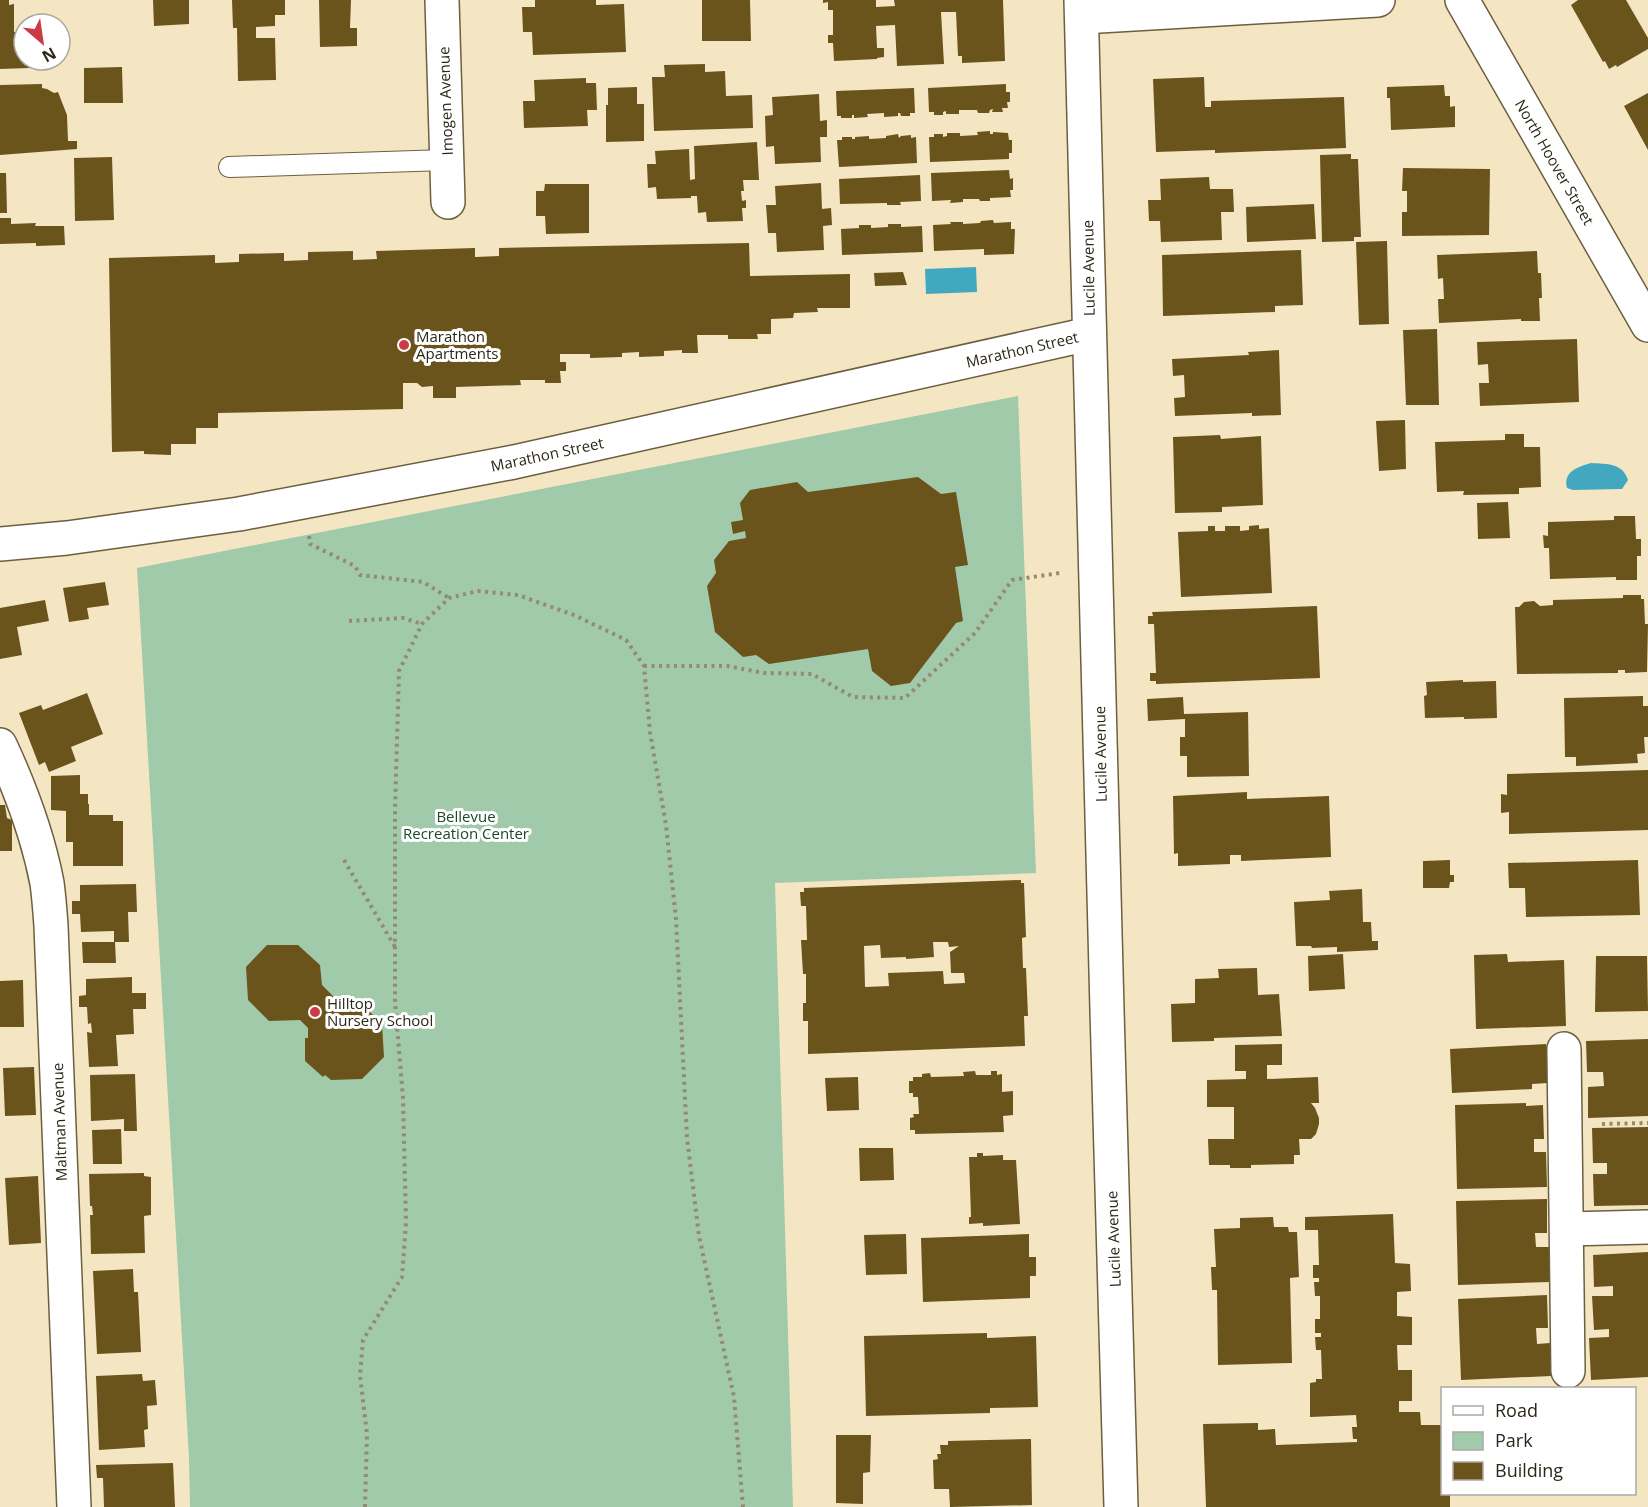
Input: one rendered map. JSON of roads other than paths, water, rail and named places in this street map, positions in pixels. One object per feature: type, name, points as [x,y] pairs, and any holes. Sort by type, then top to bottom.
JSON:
[{"type":"street","name":"Imogen Avenue","points":[[442,0],[448,202]]},
{"type":"street","points":[[1082,8],[1378,0]]},
{"type":"street","name":"North Hoover Street","points":[[1462,0],[1648,325]]},
{"type":"street","name":"Lucile Avenue","points":[[1082,8],[1121,1507]]},
{"type":"street","name":"Marathon Street","points":[[0,544],[67,538],[239,514],[514,462],[1089,334]]},
{"type":"street","name":"Maltman Avenue","points":[[0,745],[37,843],[47,884],[51,926],[74,1507]]},
{"type":"street","points":[[1564,1049],[1568,1371]]},
{"type":"street","points":[[1567,1229],[1648,1227]]},
{"type":"lane","points":[[229,167],[446,160]]},
{"type":"water","points":[[976,267],[977,292],[926,294],[925,269]]},
{"type":"water","points":[[1591,463],[1618,467],[1626,474],[1628,480],[1622,489],[1573,490],[1567,488],[1566,482],[1569,474]]},
{"type":"place","name":"Marathon Apartments","points":[[404,345]]},
{"type":"place","name":"Hilltop Nursery School","points":[[315,1012]]},
{"type":"park label","name":"Bellevue Recreation Center","points":[[466,824]]}]
